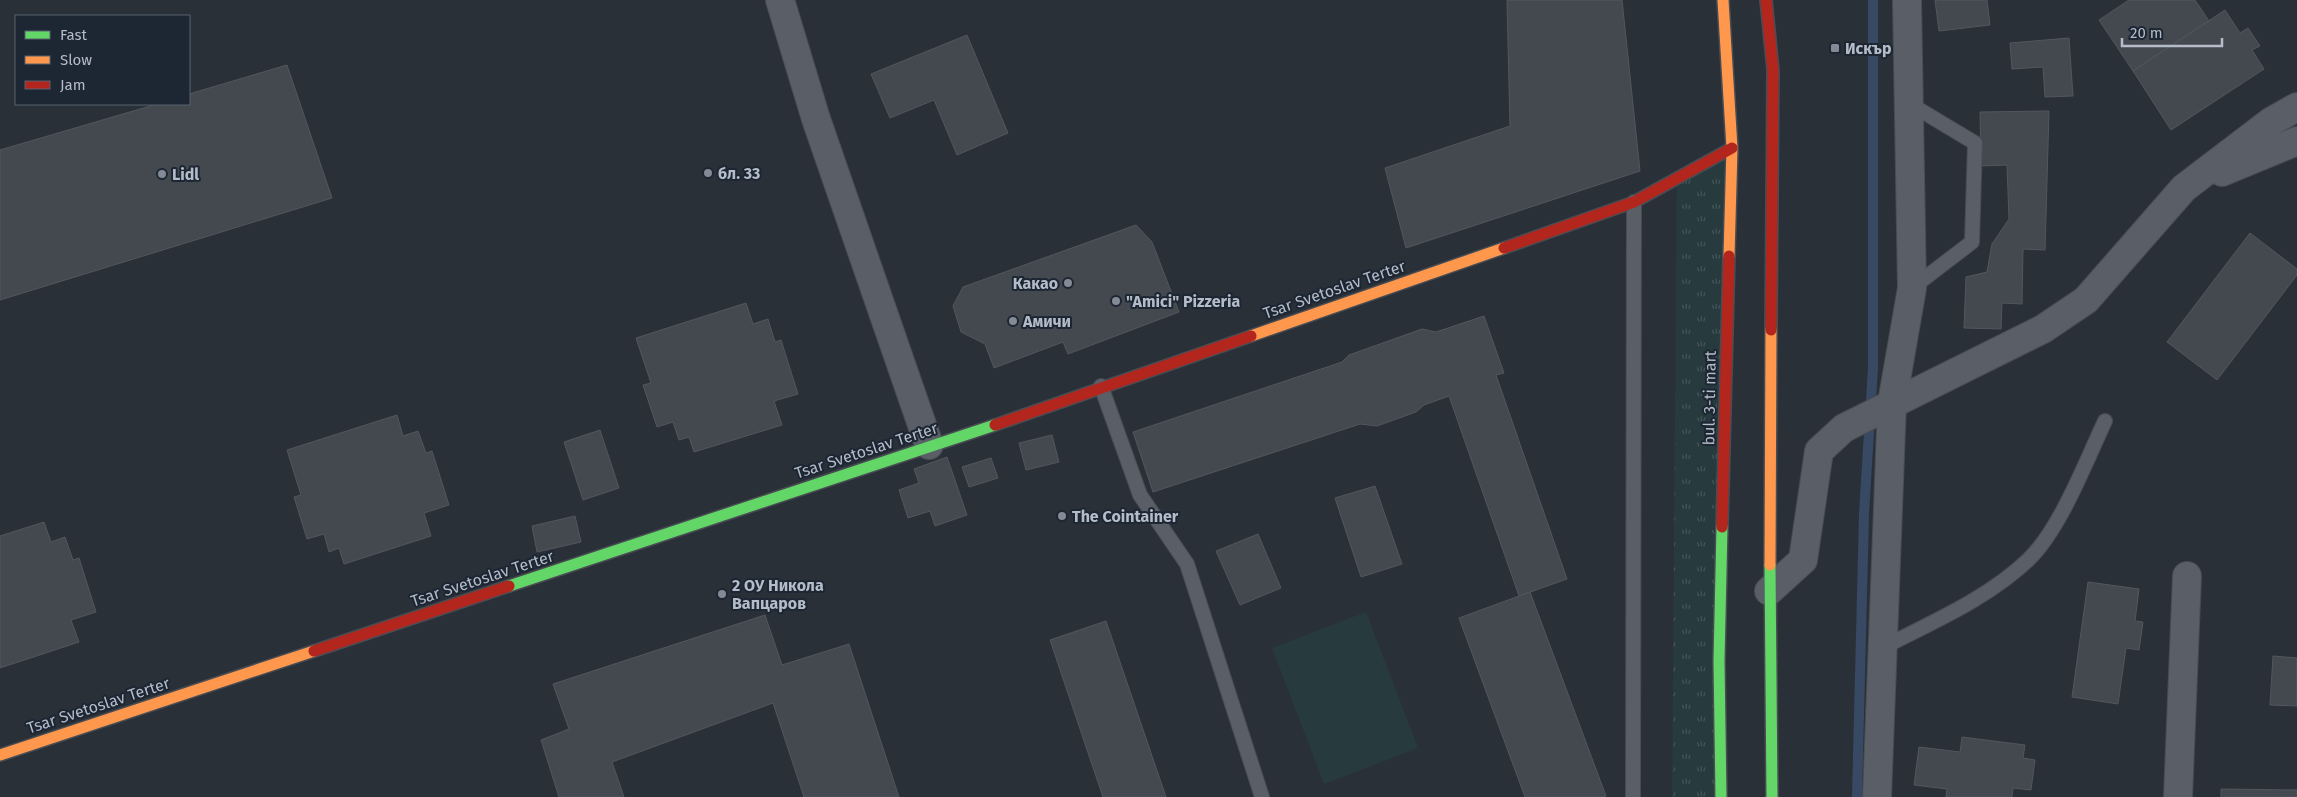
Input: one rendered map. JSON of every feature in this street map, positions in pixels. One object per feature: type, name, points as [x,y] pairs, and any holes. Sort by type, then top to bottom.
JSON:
[{"type":"street","points":[[780,0],[816,119],[929,445]]},
{"type":"street","name":"bul. 3-ti mart","points":[[1721,797],[1719,661],[1732,148],[1723,0]]},
{"type":"street","points":[[1766,0],[1773,70],[1770,591],[1772,797]]},
{"type":"street","points":[[1877,797],[1889,405],[1912,288],[1907,0]]},
{"type":"street","points":[[1770,591],[1803,560],[1820,451],[1844,428],[2043,330],[2086,300],[2184,188],[2272,122],[2297,107]]},
{"type":"street","points":[[2184,188],[2297,141]]},
{"type":"street","name":"Tsar Svetoslav Terter","points":[[0,755],[929,445],[979,430],[1634,202],[1732,148]]},
{"type":"street","points":[[2178,797],[2187,576]]},
{"type":"lane","points":[[1910,104],[1975,143],[1972,242],[1912,288]]},
{"type":"lane","points":[[1633,797],[1634,202]]},
{"type":"lane","points":[[1101,386],[1140,495],[1187,564],[1262,797]]},
{"type":"lane","points":[[1882,648],[1981,596],[2029,560],[2056,523],[2105,421]]},
{"type":"green space","points":[[1732,148],[1721,797],[1672,797],[1677,177]]},
{"type":"green space","points":[[1366,612],[1418,748],[1324,784],[1272,648]]},
{"type":"building","points":[[1507,0],[1622,0],[1640,171],[1406,248],[1385,168],[1510,126]]},
{"type":"building","points":[[1935,0],[1987,0],[1990,25],[1939,31]]},
{"type":"building","points":[[2129,0],[2195,0],[2209,21],[2133,71],[2099,20]]},
{"type":"building","points":[[2225,10],[2240,33],[2248,28],[2260,46],[2252,50],[2264,69],[2171,130],[2133,71]]},
{"type":"building","points":[[967,35],[1008,133],[957,155],[934,100],[890,118],[871,74]]},
{"type":"building","points":[[2069,38],[2073,96],[2045,97],[2043,67],[2012,69],[2010,43]]},
{"type":"building","name":"Lidl","points":[[287,65],[332,198],[0,300],[0,150],[154,105],[190,105],[190,94]]},
{"type":"building","points":[[2049,111],[2045,250],[2023,249],[2022,304],[2002,303],[2001,329],[1964,328],[1966,277],[1987,272],[1992,244],[2009,219],[2007,165],[1981,166],[1980,112]]},
{"type":"building","points":[[1136,225],[1152,242],[1179,312],[1068,354],[1063,342],[994,368],[985,344],[961,332],[953,306],[963,287]]},
{"type":"building","points":[[2250,233],[2297,269],[2297,275],[2217,380],[2167,342]]},
{"type":"building","points":[[746,303],[753,324],[768,319],[775,342],[781,340],[798,394],[774,401],[782,425],[694,452],[689,437],[679,440],[673,422],[657,427],[643,385],[651,383],[636,338]]},
{"type":"building","points":[[1484,316],[1504,373],[1496,375],[1567,579],[1519,596],[1449,396],[1424,405],[1416,412],[1377,426],[1360,424],[1153,492],[1133,432],[1342,362],[1349,355],[1422,329],[1436,332]]},
{"type":"building","points":[[397,415],[403,436],[418,431],[426,453],[432,451],[449,505],[424,513],[431,536],[344,564],[339,548],[329,552],[324,534],[307,539],[294,497],[301,495],[287,450]]},
{"type":"building","points":[[600,430],[619,488],[583,500],[564,442]]},
{"type":"building","points":[[1052,435],[1059,462],[1026,470],[1019,443]]},
{"type":"building","points":[[947,457],[967,515],[935,526],[930,511],[908,518],[899,490],[919,483],[914,469]]},
{"type":"building","points":[[991,458],[998,478],[969,487],[962,467]]},
{"type":"building","points":[[1375,486],[1402,564],[1361,577],[1335,498]]},
{"type":"building","points":[[575,516],[581,542],[537,552],[532,526]]},
{"type":"building","points":[[44,522],[51,542],[65,537],[73,560],[79,558],[96,612],[71,620],[79,642],[0,668],[0,536]]},
{"type":"building","points":[[1258,534],[1281,588],[1240,605],[1216,551]]},
{"type":"building","points":[[2088,582],[2139,589],[2135,621],[2143,622],[2139,650],[2126,648],[2118,704],[2072,697]]},
{"type":"building","points":[[1530,592],[1606,796],[1525,797],[1459,618]]},
{"type":"building","points":[[765,615],[782,665],[849,644],[899,797],[804,797],[773,703],[612,762],[624,797],[559,797],[541,740],[569,729],[553,684]]},
{"type":"building","points":[[1106,621],[1166,797],[1103,797],[1050,640]]},
{"type":"building","points":[[2273,656],[2297,658],[2297,706],[2270,705]]},
{"type":"building","points":[[1962,737],[2025,745],[2023,758],[2035,760],[2031,790],[2013,788],[2012,797],[1946,797],[1947,789],[1914,785],[1919,747],[1960,752]]},
{"type":"building","points":[[2221,789],[2297,790],[2297,797],[2221,797]]},
{"type":"waterway","points":[[1857,797],[1864,513],[1873,368],[1873,0]]},
{"type":"traffic: fast","points":[[509,586],[995,425]]},
{"type":"traffic: fast","points":[[1721,797],[1719,661],[1722,527]]},
{"type":"traffic: fast","points":[[1770,565],[1772,797]]},
{"type":"traffic: slow","points":[[1723,0],[1732,148],[1729,256]]},
{"type":"traffic: slow","points":[[1251,336],[1504,248]]},
{"type":"traffic: slow","points":[[1770,565],[1771,330]]},
{"type":"traffic: slow","points":[[0,755],[314,651]]},
{"type":"traffic: jam","points":[[1766,0],[1773,70],[1771,330]]},
{"type":"traffic: jam","points":[[1504,248],[1634,202],[1732,148]]},
{"type":"traffic: jam","points":[[1722,527],[1729,256]]},
{"type":"traffic: jam","points":[[995,425],[1251,336]]},
{"type":"traffic: jam","points":[[314,651],[509,586]]},
{"type":"place","name":"Искър","points":[[1835,48]]},
{"type":"place","name":"бл. 33","points":[[708,173]]},
{"type":"place","name":"Lidl","points":[[162,174]]},
{"type":"place","name":"Какао","points":[[1068,283]]},
{"type":"place","name":"\"Amici\" Pizzeria","points":[[1116,301]]},
{"type":"place","name":"Амичи","points":[[1013,321]]},
{"type":"place","name":"The Cointainer","points":[[1062,516]]},
{"type":"place","name":"2 ОУ Никола Вапцаров","points":[[722,594]]}]
